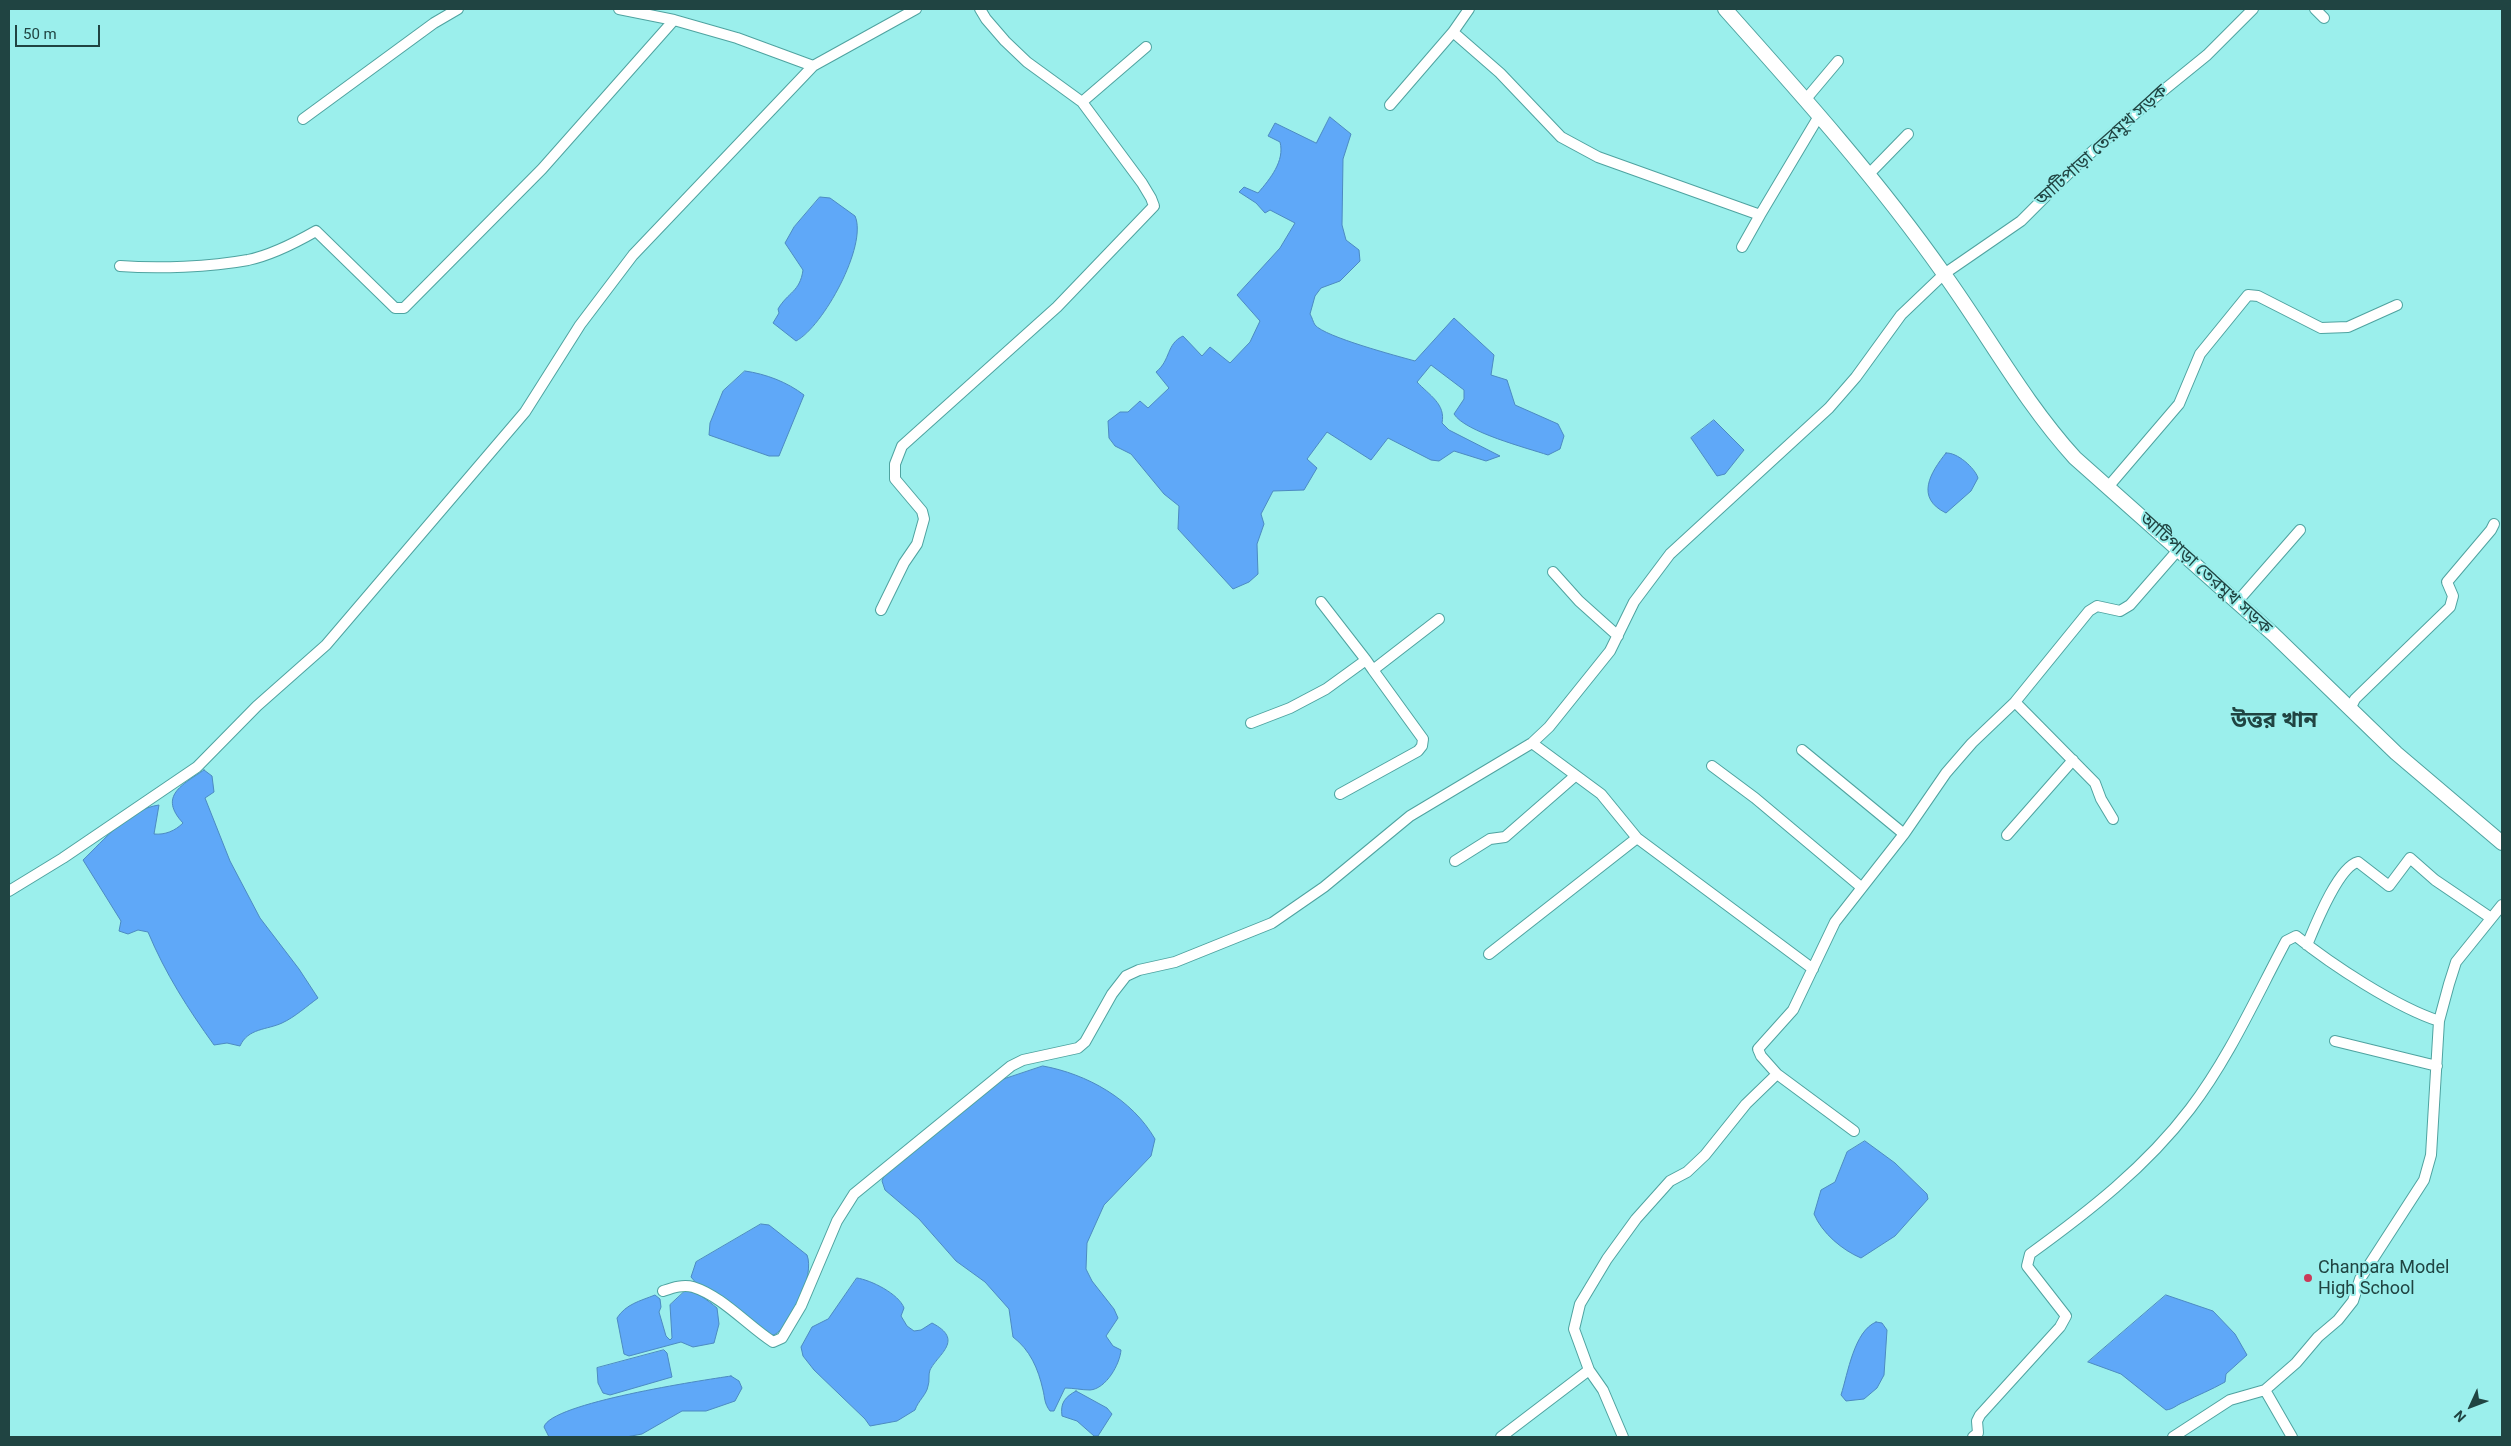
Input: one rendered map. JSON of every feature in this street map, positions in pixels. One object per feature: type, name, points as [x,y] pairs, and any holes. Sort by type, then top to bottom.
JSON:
[{"type":"main road","name":"আটিপাড়া তেরমুখ সড়ক","points":[[1725,9],[1806,99],[1869,174],[1944,274],[1991,346],[2055,437],[2075,458],[2237,602],[2396,753],[2502,844]]},
{"type":"street","points":[[303,119],[434,23],[458,9]]},
{"type":"street","points":[[619,9],[674,20],[737,38],[812,66]]},
{"type":"street","points":[[9,891],[78,848],[197,767],[257,706],[326,645],[525,412],[580,325],[633,255],[812,66],[916,9]]},
{"type":"street","points":[[881,610],[904,563],[917,544],[924,519],[922,511],[895,480],[895,464],[902,446],[1057,307],[1154,206],[1142,183],[1082,102],[1027,62],[1005,42],[980,9]]},
{"type":"street","points":[[1390,105],[1453,32],[1469,9]]},
{"type":"street","name":"আটিপাড়া তেরমুখ সড়ক","points":[[1944,274],[2020,221],[2111,135],[2207,55],[2253,9]]},
{"type":"street","points":[[2315,9],[2324,18]]},
{"type":"street","points":[[120,266],[145,268],[249,260],[291,244],[316,231],[395,308],[404,308],[542,169],[674,20]]},
{"type":"street","points":[[1453,32],[1500,73],[1561,137],[1598,157],[1760,215]]},
{"type":"street","points":[[1082,102],[1146,47]]},
{"type":"street","points":[[1806,99],[1838,61]]},
{"type":"street","points":[[1742,247],[1819,116]]},
{"type":"street","points":[[1869,174],[1908,134]]},
{"type":"street","points":[[662,1291],[681,1286],[693,1287],[717,1300],[773,1342],[782,1338],[801,1306],[837,1221],[854,1194],[1011,1066],[1023,1060],[1078,1048],[1085,1042],[1112,994],[1126,976],[1139,970],[1174,962],[1272,924],[1324,887],[1410,816],[1532,743],[1548,727],[1597,668],[1618,636],[1634,602],[1670,554],[1828,408],[1856,377],[1901,315],[1944,274]]},
{"type":"street","points":[[2108,487],[2179,404],[2200,354],[2248,295],[2258,296],[2321,328],[2348,327],[2397,305]]},
{"type":"street","points":[[2350,709],[2355,699],[2450,607],[2453,596],[2447,582],[2494,524]]},
{"type":"street","points":[[2237,602],[2300,530]]},
{"type":"street","points":[[1854,1131],[1777,1074],[1761,1056],[1758,1049],[1793,1010],[1835,922],[1904,834],[1946,773],[1972,743],[2015,702],[2090,611],[2097,606],[2120,611],[2130,605],[2178,550]]},
{"type":"street","points":[[1553,572],[1579,601],[1618,636]]},
{"type":"street","points":[[1321,602],[1423,739],[1422,746],[1418,751],[1340,794]]},
{"type":"street","points":[[1373,670],[1439,619]]},
{"type":"street","points":[[1251,723],[1290,708],[1326,689],[1366,660]]},
{"type":"street","points":[[2015,702],[2095,783],[2100,799],[2113,819]]},
{"type":"street","points":[[1532,743],[1601,794],[1637,838],[1813,969]]},
{"type":"street","points":[[1802,750],[1904,834]]},
{"type":"street","points":[[2007,835],[2073,760]]},
{"type":"street","points":[[1712,766],[1754,798],[1861,887]]},
{"type":"street","points":[[1456,861],[1490,839],[1505,837],[1575,776]]},
{"type":"street","points":[[1489,954],[1637,838]]},
{"type":"street","points":[[2307,945],[2325,902],[2346,869],[2358,862],[2388,886],[2410,858],[2435,880],[2492,918]]},
{"type":"street","points":[[2173,1437],[2230,1400],[2265,1390],[2296,1363],[2318,1337],[2338,1320],[2353,1301],[2360,1279],[2424,1180],[2432,1154],[2439,1021],[2456,962],[2502,905]]},
{"type":"street","points":[[1977,1436],[1976,1421],[1980,1415],[2060,1327],[2066,1316],[2028,1266],[2030,1254],[2089,1212],[2153,1150],[2190,1109],[2227,1050],[2286,940],[2296,936],[2307,945],[2413,1011],[2439,1021]]},
{"type":"street","points":[[2335,1041],[2437,1066]]},
{"type":"street","points":[[1623,1437],[1603,1390],[1589,1370],[1574,1329],[1580,1304],[1607,1259],[1636,1220],[1670,1181],[1687,1172],[1705,1155],[1746,1104],[1777,1074]]},
{"type":"street","points":[[1501,1437],[1589,1370]]},
{"type":"street","points":[[2265,1390],[2292,1437]]},
{"type":"water","points":[[1330,117],[1351,134],[1343,159],[1342,225],[1346,240],[1359,250],[1360,261],[1340,281],[1321,288],[1315,296],[1310,314],[1315,325],[1332,335],[1378,351],[1415,361],[1454,318],[1494,355],[1491,375],[1507,380],[1515,405],[1558,424],[1564,436],[1560,449],[1548,455],[1497,439],[1470,427],[1460,421],[1454,414],[1464,399],[1464,390],[1431,365],[1417,382],[1436,400],[1443,416],[1442,423],[1449,430],[1500,456],[1486,461],[1454,451],[1439,461],[1431,460],[1388,438],[1371,460],[1327,432],[1307,459],[1317,468],[1304,490],[1273,491],[1261,514],[1264,524],[1257,544],[1258,574],[1249,582],[1233,589],[1178,529],[1179,506],[1164,494],[1131,454],[1115,446],[1109,438],[1108,421],[1120,412],[1128,412],[1140,401],[1148,408],[1169,388],[1156,372],[1161,367],[1174,343],[1183,336],[1202,356],[1210,347],[1230,363],[1250,342],[1260,321],[1237,295],[1280,248],[1295,223],[1270,210],[1265,213],[1256,203],[1239,192],[1244,187],[1258,193],[1275,169],[1280,156],[1280,142],[1268,136],[1275,123],[1316,143]]},
{"type":"water","points":[[820,197],[830,198],[855,216],[857,229],[855,246],[849,265],[830,303],[807,333],[796,341],[773,323],[779,313],[778,309],[799,283],[803,270],[785,243],[794,227]]},
{"type":"water","points":[[745,371],[776,379],[804,395],[779,456],[769,456],[709,435],[710,423],[723,391]]},
{"type":"water","points":[[1714,420],[1744,450],[1725,474],[1717,476],[1691,438]]},
{"type":"water","points":[[1946,453],[1955,455],[1965,461],[1978,478],[1971,491],[1946,513],[1936,507],[1931,500],[1928,493],[1928,485],[1935,469]]},
{"type":"water","points":[[204,770],[212,776],[214,792],[205,798],[230,861],[260,918],[299,969],[318,998],[287,1021],[258,1030],[248,1036],[240,1046],[227,1043],[214,1045],[178,990],[148,932],[138,930],[128,934],[119,931],[121,921],[83,860],[118,826],[137,812],[148,808],[159,805],[154,834],[166,833],[180,826],[183,823],[176,814],[173,798],[181,786]]},
{"type":"water","points":[[1043,1066],[1076,1075],[1107,1090],[1134,1112],[1155,1139],[1151,1156],[1104,1205],[1087,1243],[1086,1269],[1092,1281],[1114,1309],[1118,1318],[1106,1336],[1113,1346],[1121,1350],[1118,1362],[1107,1381],[1096,1389],[1065,1388],[1054,1411],[1050,1411],[1047,1405],[1039,1374],[1029,1354],[1013,1337],[1009,1309],[985,1282],[956,1261],[919,1219],[885,1190],[882,1181],[885,1173],[998,1081]]},
{"type":"water","points":[[1865,1141],[1895,1163],[1927,1194],[1928,1199],[1895,1236],[1861,1258],[1833,1240],[1822,1228],[1814,1214],[1821,1190],[1835,1182],[1847,1152]]},
{"type":"water","points":[[761,1224],[769,1225],[807,1255],[809,1264],[808,1275],[800,1299],[788,1321],[774,1335],[770,1335],[697,1284],[691,1277],[696,1262]]},
{"type":"water","points":[[857,1278],[877,1285],[897,1298],[904,1308],[901,1316],[907,1326],[914,1331],[921,1330],[932,1323],[942,1329],[947,1335],[948,1341],[943,1353],[930,1370],[927,1389],[915,1410],[897,1421],[870,1426],[814,1370],[803,1356],[801,1347],[812,1327],[828,1319]]},
{"type":"water","points":[[685,1291],[698,1294],[717,1308],[719,1324],[714,1343],[693,1347],[681,1342],[629,1356],[624,1354],[617,1318],[621,1313],[634,1304],[655,1295],[660,1299],[661,1307],[659,1312],[666,1336],[670,1340],[672,1338],[670,1305]]},
{"type":"water","points":[[2166,1295],[2213,1311],[2235,1334],[2247,1355],[2226,1374],[2225,1382],[2166,1410],[2121,1374],[2088,1362]]},
{"type":"water","points":[[1876,1322],[1882,1323],[1887,1330],[1884,1375],[1877,1388],[1864,1399],[1846,1401],[1841,1395],[1857,1343],[1868,1327]]},
{"type":"water","points":[[664,1350],[667,1353],[672,1377],[610,1395],[603,1393],[598,1383],[597,1368]]},
{"type":"water","points":[[731,1376],[739,1381],[742,1388],[735,1401],[706,1411],[682,1411],[642,1434],[626,1437],[549,1437],[544,1427],[553,1418],[572,1409],[599,1401]]},
{"type":"water","points":[[1076,1391],[1107,1408],[1112,1414],[1098,1436],[1094,1436],[1077,1421],[1062,1416],[1064,1401]]},
{"type":"place","name":"Chanpara Model High School","points":[[2308,1278]]},
{"type":"district","name":"উত্তর খান","points":[[2274,721]]}]
